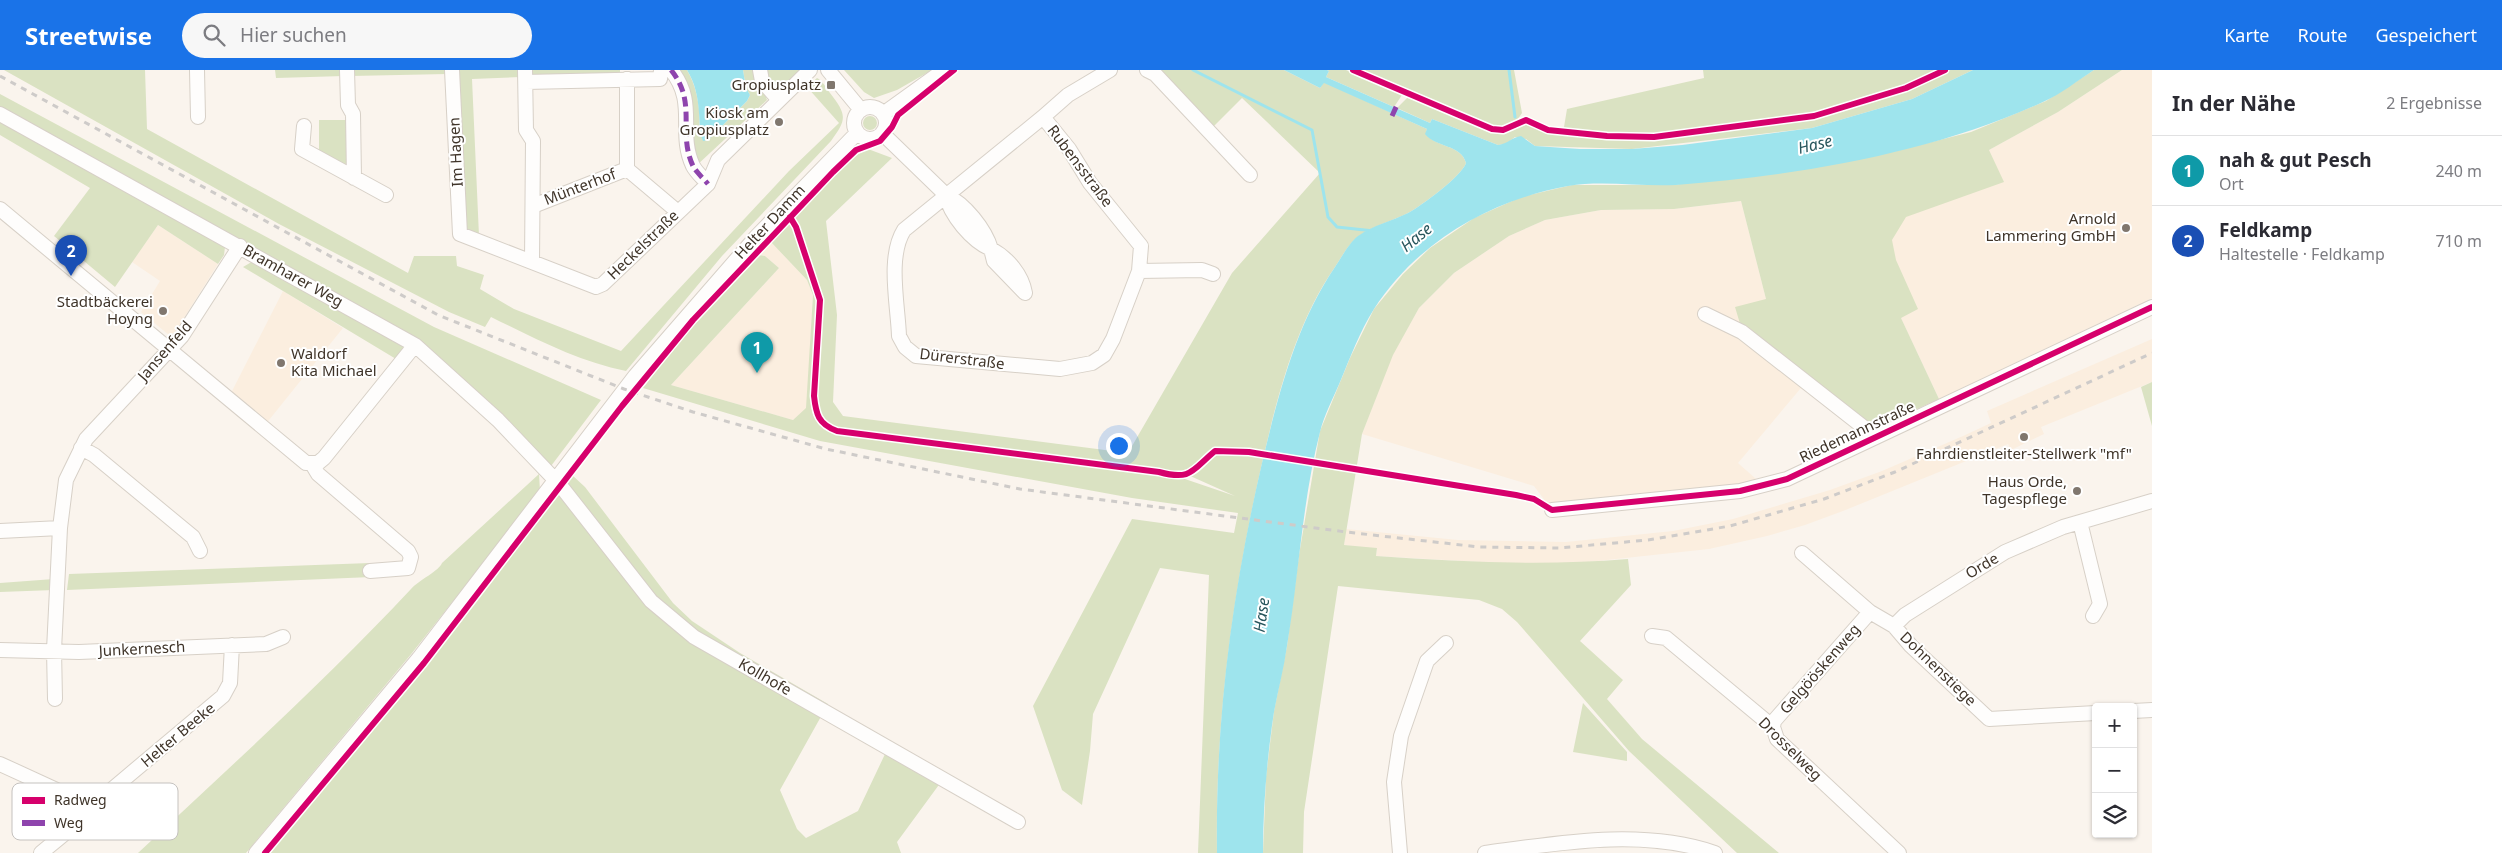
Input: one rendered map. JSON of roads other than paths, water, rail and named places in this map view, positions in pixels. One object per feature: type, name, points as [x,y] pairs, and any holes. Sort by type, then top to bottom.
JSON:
[{"type":"street","points":[[197,70],[198,117]]},
{"type":"street","points":[[347,70],[348,105],[353,114],[354,178]]},
{"type":"street","name":"Im Hagen","points":[[452,70],[460,234]]},
{"type":"street","name":"Münterhof","points":[[532,262],[533,140],[526,130],[526,76],[660,78],[661,70]]},
{"type":"street","points":[[670,70],[679,81],[685,93],[688,152],[693,167],[708,184],[718,160],[810,70]]},
{"type":"street","points":[[760,70],[762,81],[779,100]]},
{"type":"street","points":[[828,70],[861,110]]},
{"type":"street","points":[[883,114],[944,70]]},
{"type":"street","points":[[1043,117],[1068,95],[1110,70]]},
{"type":"street","points":[[1147,70],[1155,74],[1250,175]]},
{"type":"street","name":"Münterhof","points":[[627,79],[627,169],[678,212]]},
{"type":"street","points":[[873,108],[883,114],[886,122],[882,133],[870,139],[864,138],[857,133],[854,121],[861,110],[873,108]]},
{"type":"street","name":"Bramharer Weg","points":[[0,114],[415,345],[498,420],[555,481]]},
{"type":"street","name":"Rubensstraße","points":[[946,195],[1043,117],[1069,149],[1090,183],[1142,246],[1139,270],[1113,339],[1104,355]]},
{"type":"street","points":[[304,126],[302,149],[386,195]]},
{"type":"street","name":"Helter Damm","points":[[256,853],[419,658],[621,393],[698,301],[762,230],[857,133]]},
{"type":"street","points":[[882,133],[946,195],[956,200],[987,236],[991,249]]},
{"type":"street","name":"Münterhof","points":[[533,206],[627,169]]},
{"type":"street","name":"Heckelstraße","points":[[460,234],[596,287],[603,284],[708,184]]},
{"type":"street","name":"Dürerstraße","points":[[946,195],[904,230],[896,241],[894,255],[899,336],[905,347],[916,356],[1060,370],[1092,363],[1104,355]]},
{"type":"street","points":[[0,209],[300,460],[312,464],[318,474],[408,551],[411,557],[408,568],[370,571]]},
{"type":"street","name":"Jansenfeld","points":[[55,699],[54,650],[60,528],[66,480],[81,448],[96,426],[182,336],[240,246]]},
{"type":"street","points":[[1139,270],[1202,270],[1213,274]]},
{"type":"street","name":"Riedemannstraße","points":[[1552,510],[1740,491],[1787,479],[2152,307]]},
{"type":"street","name":"Riedemannstraße","points":[[1705,314],[1742,332],[1876,437]]},
{"type":"street","points":[[312,464],[324,458],[415,345]]},
{"type":"street","points":[[81,448],[94,455],[193,537],[200,551]]},
{"type":"street","name":"Kollhofe","points":[[555,481],[652,601],[694,637],[1018,822]]},
{"type":"street","name":"Orde","points":[[1894,626],[1905,615],[1998,556],[2080,522],[2152,501]]},
{"type":"street","points":[[2080,522],[2100,604],[2093,616]]},
{"type":"street","points":[[0,530],[60,528]]},
{"type":"street","name":"Dohnenstiege","points":[[1802,553],[1870,612],[1894,626],[1911,646],[1990,720],[2092,713]]},
{"type":"street","name":"Gelgööskenweg","points":[[1773,727],[1774,721],[1870,612]]},
{"type":"street","name":"Drosselweg","points":[[1652,636],[1666,638],[1773,727],[1777,739],[1899,853]]},
{"type":"street","name":"Junkernesch","points":[[0,650],[79,652],[266,644],[282,637]]},
{"type":"street","points":[[1400,853],[1394,782],[1401,736],[1427,661],[1446,643]]},
{"type":"street","name":"Helter Beeke","points":[[121,783],[217,703],[230,683],[232,645]]},
{"type":"street","points":[[2137,711],[2152,710]]},
{"type":"street","points":[[0,764],[41,783]]},
{"type":"street","name":"Helter Beeke","points":[[41,853],[56,840]]},
{"type":"street","points":[[1485,853],[1567,842],[1619,841],[1667,843],[1715,853]]},
{"type":"water","points":[[687,70],[743,70],[746,88],[750,95],[747,101],[708,140],[703,141],[702,138],[697,96]]},
{"type":"water","name":"Hase","points":[[1284,70],[1327,70],[1329,71],[1326,77],[1430,123],[1432,119],[1498,145],[1521,136],[1535,146],[1580,149],[1632,149],[1682,145],[1812,128],[1912,99],[1973,70],[2094,70],[2050,99],[2001,120],[1910,148],[1863,159],[1816,168],[1722,181],[1676,185],[1581,184],[1539,193],[1484,213],[1434,244],[1412,263],[1392,285],[1369,317],[1337,388],[1320,432],[1309,485],[1286,654],[1274,712],[1267,764],[1263,853],[1217,853],[1217,804],[1222,706],[1234,608],[1251,511],[1262,463],[1282,387],[1299,336],[1321,289],[1351,243],[1364,232],[1408,213],[1422,204],[1449,183],[1463,169],[1466,163],[1459,152],[1435,142],[1425,134],[1427,129],[1324,83],[1320,88]]},
{"type":"waterway","points":[[1193,70],[1312,130],[1328,217],[1337,227],[1374,231]]},
{"type":"waterway","points":[[1509,70],[1515,117]]},
{"type":"railway","points":[[0,76],[438,315],[624,389],[693,412],[826,449],[1020,489],[1346,532],[1479,547],[1559,548],[1648,540],[1730,526],[1824,499],[1895,472],[2152,353]]},
{"type":"place","name":"Gropiusplatz","points":[[831,85]]},
{"type":"place","name":"Kiosk am Gropiusplatz","points":[[779,122]]},
{"type":"place","name":"Arnold Lammering GmbH","points":[[2126,228]]},
{"type":"place","name":"Feldkamp","points":[[71,276]]},
{"type":"place","name":"Stadtbäckerei Hoyng","points":[[163,311]]},
{"type":"place","name":"Waldorf Kita Michael","points":[[281,363]]},
{"type":"place","name":"nah & gut Pesch","points":[[757,373]]},
{"type":"place","name":"Fahrdienstleiter-Stellwerk \"mf\"","points":[[2024,437]]},
{"type":"place","name":"Haus Orde, Tagespflege","points":[[2077,491]]}]
